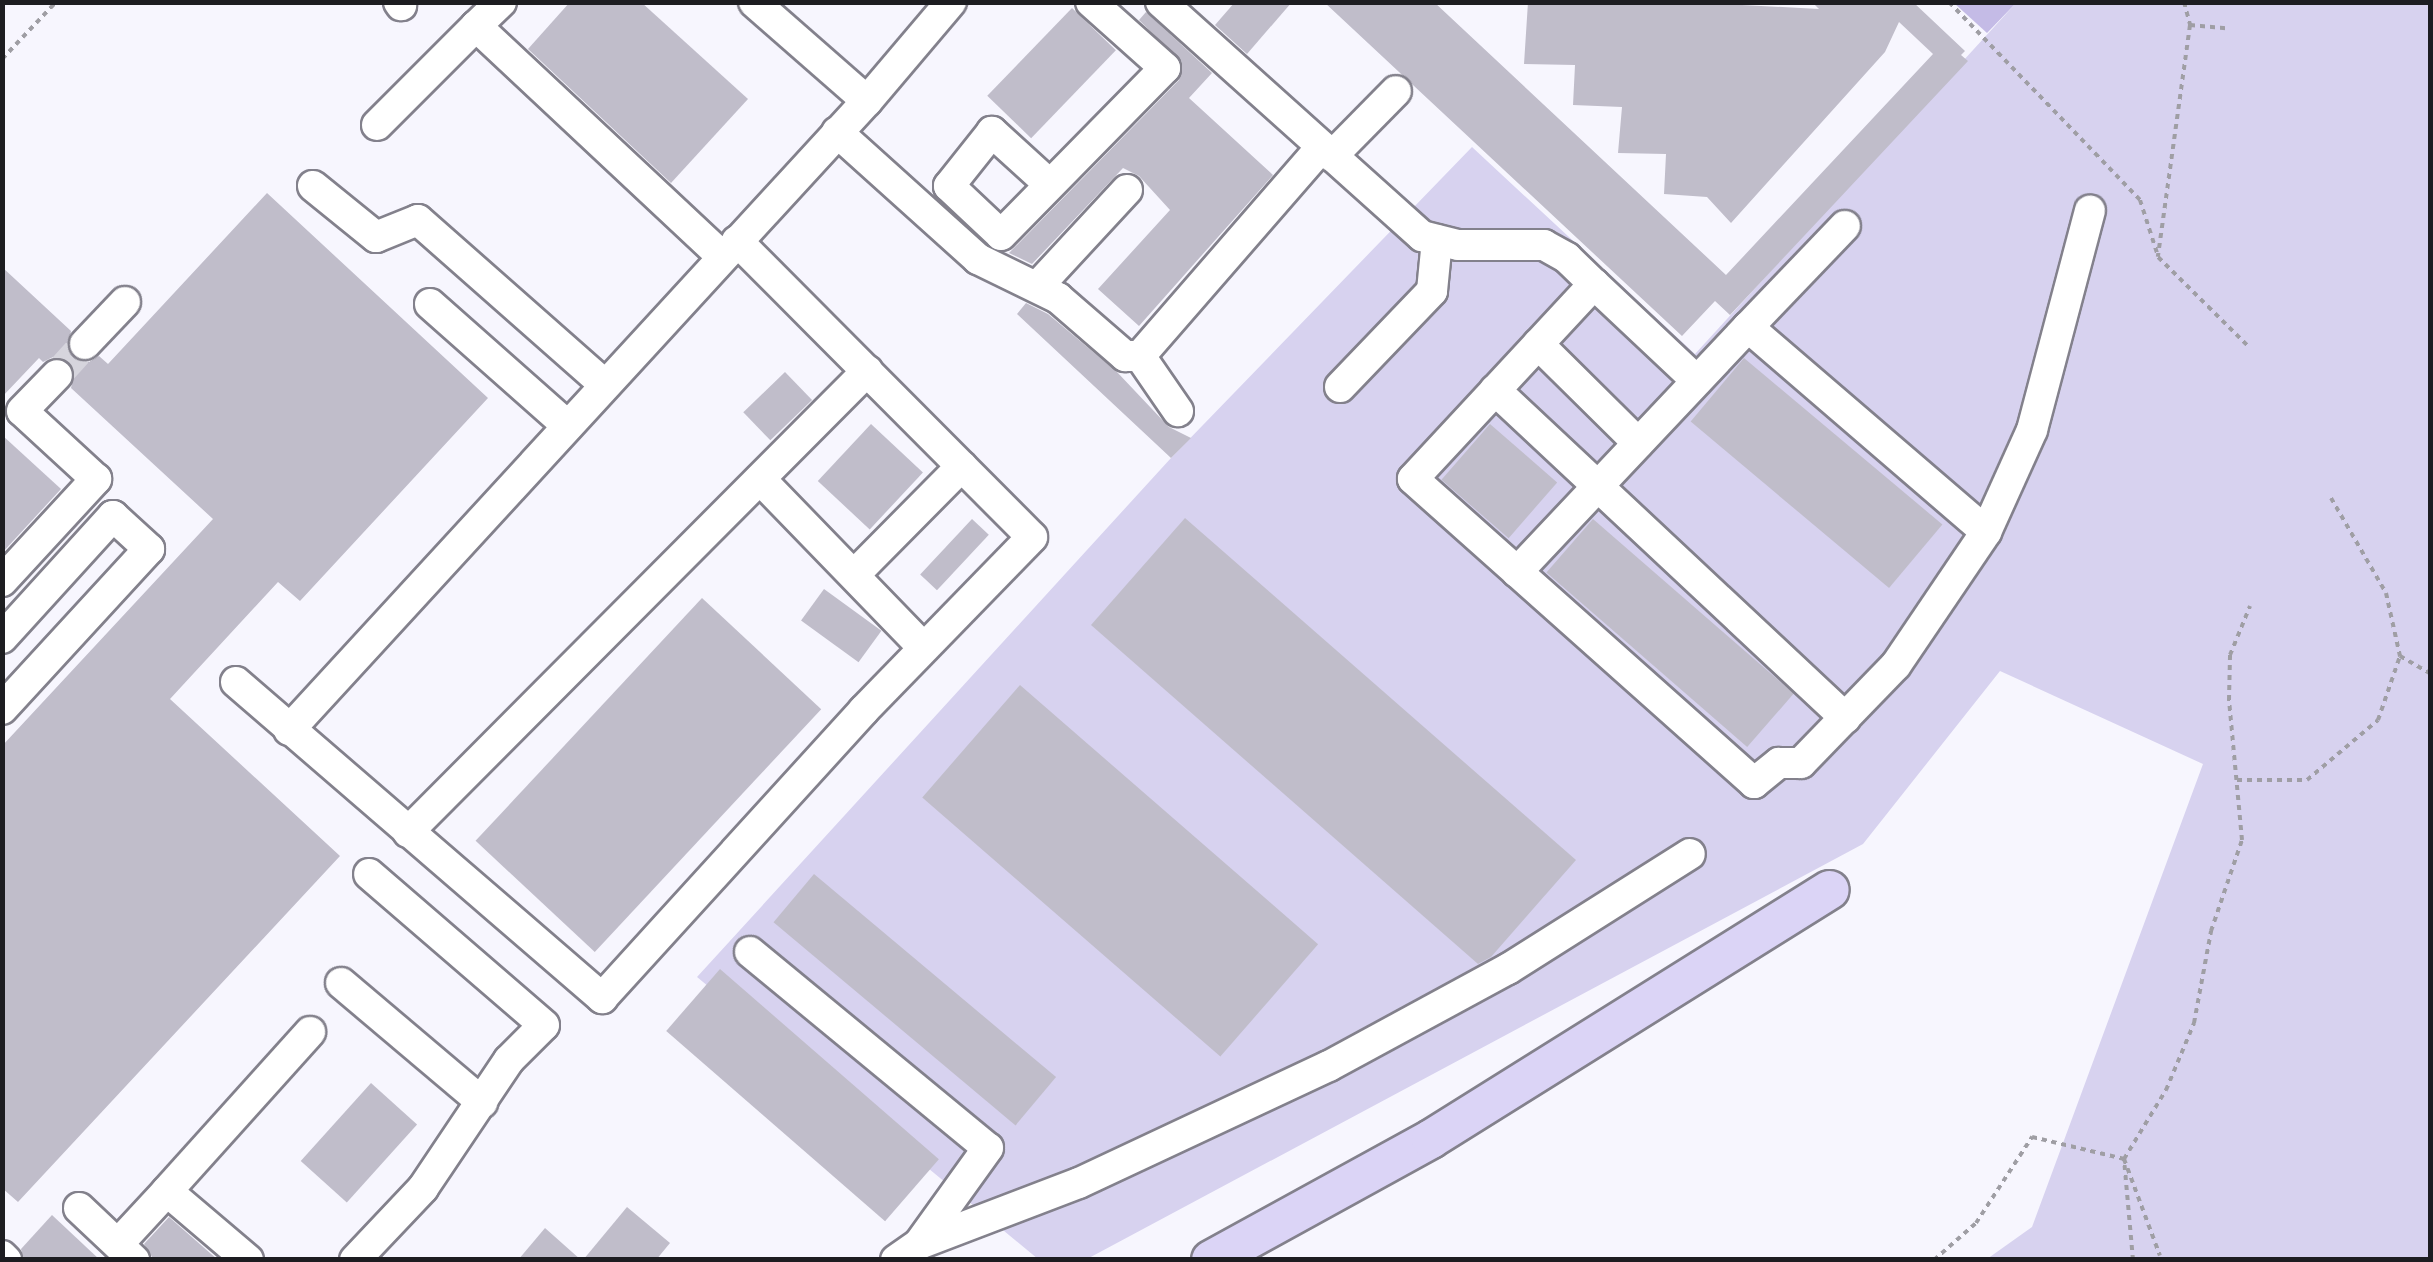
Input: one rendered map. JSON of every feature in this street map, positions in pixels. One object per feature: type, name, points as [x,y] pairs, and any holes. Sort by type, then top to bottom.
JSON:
[{"type":"main road","points":[[1210,1260],[1432,1139],[1830,890]]},
{"type":"lane","points":[[377,125],[501,2]]},
{"type":"lane","points":[[754,2],[867,101]]},
{"type":"lane","points":[[289,730],[867,101],[950,2]]},
{"type":"lane","points":[[1048,183],[1165,68],[1091,2]]},
{"type":"lane","points":[[1161,2],[1422,236],[1458,246],[1544,246],[1568,258],[1697,381]]},
{"type":"lane","points":[[236,682],[602,998],[924,648],[1032,537],[867,371],[476,26]]},
{"type":"lane","points":[[836,132],[978,259],[1058,298],[1125,356],[1140,356],[1327,151],[1396,91]]},
{"type":"lane","points":[[312,186],[376,237],[418,220],[606,385]]},
{"type":"lane","points":[[1038,286],[1127,190]]},
{"type":"lane","points":[[1594,284],[1413,479],[1754,784],[1778,763],[1801,763],[1896,665],[1986,532],[2032,430],[2090,211]]},
{"type":"lane","points":[[1517,572],[1596,484],[1844,226]]},
{"type":"lane","points":[[1340,387],[1432,292],[1437,240]]},
{"type":"lane","points":[[85,344],[125,302]]},
{"type":"lane","points":[[430,304],[568,426]]},
{"type":"lane","points":[[1748,327],[1986,532]]},
{"type":"lane","points":[[1538,344],[1638,443]]},
{"type":"lane","points":[[1140,356],[1178,411]]},
{"type":"lane","points":[[408,832],[867,371]]},
{"type":"lane","points":[[2,581],[96,479],[22,411],[57,375]]},
{"type":"lane","points":[[1494,390],[1844,718]]},
{"type":"lane","points":[[854,575],[962,466]]},
{"type":"lane","points":[[760,479],[924,648]]},
{"type":"lane","points":[[2,638],[113,516],[149,549],[2,709]]},
{"type":"lane","points":[[907,1252],[1079,1184],[1329,1066],[1508,969],[1690,854]]},
{"type":"lane","points":[[355,1260],[423,1188],[509,1060],[544,1025],[369,874]]},
{"type":"lane","points":[[750,952],[988,1148],[907,1252]]},
{"type":"lane","points":[[341,984],[482,1102]]},
{"type":"lane","points":[[78,1208],[126,1252],[167,1191],[310,1032]]},
{"type":"lane","points":[[167,1191],[248,1260]]},
{"type":"path","points":[[2,59],[56,2]]},
{"type":"path","points":[[1949,2],[2140,200],[2158,257],[2247,346]]},
{"type":"path","points":[[2158,257],[2190,25],[2184,2]]},
{"type":"path","points":[[2190,25],[2226,28]]},
{"type":"path","points":[[2237,780],[2307,780],[2378,720],[2400,656],[2386,592],[2332,498]]},
{"type":"path","points":[[2133,1260],[2124,1159],[2166,1090],[2194,1023],[2211,931],[2242,840],[2229,700],[2230,655],[2250,606]]},
{"type":"path","points":[[2400,656],[2430,673]]},
{"type":"path","points":[[1934,1260],[1976,1223],[2032,1138],[2124,1159]]},
{"type":"path","points":[[2124,1159],[2160,1256]]},
{"type":"shaded area","points":[[1954,3],[2016,3],[1987,33]]},
{"type":"shaded area","points":[[2016,3],[2430,3],[2430,1259],[1987,1259],[2032,1227],[2203,764],[2000,671],[1863,844],[1087,1259],[1038,1259],[697,977],[1171,458],[1472,147],[1695,354]]},
{"type":"building","points":[[570,2],[641,2],[748,99],[671,183],[528,49]]},
{"type":"building","points":[[1235,2],[1292,2],[1247,54],[1215,25]]},
{"type":"building","points":[[1324,2],[1434,2],[1726,275],[1933,54],[1899,22],[1885,52],[1731,223],[1707,197],[1664,194],[1666,154],[1618,153],[1622,107],[1573,105],[1575,65],[1524,64],[1528,2],[1685,2],[1819,9],[1812,2],[1913,2],[1965,51],[1961,55],[1968,61],[1730,315],[1715,301],[1682,336]]},
{"type":"building","points":[[1072,8],[1116,50],[1031,138],[987,96]]},
{"type":"building","points":[[1146,12],[1212,73],[1189,98],[1273,175],[1139,326],[1098,289],[1170,210],[1139,176],[1123,168],[1032,264],[1009,253],[1179,80],[1182,62],[1139,20]]},
{"type":"building","points":[[267,193],[488,398],[300,601],[278,582],[170,699],[340,856],[18,1202],[2,1188],[2,746],[213,519],[71,388],[75,371],[69,361],[53,357],[43,362],[39,358],[2,397],[2,267],[71,331],[67,348],[73,358],[89,362],[99,356],[108,364]]},
{"type":"building","points":[[1026,303],[1048,314],[1117,372],[1169,427],[1191,438],[1171,458],[1017,314]]},
{"type":"building","points":[[1744,358],[1942,524],[1889,588],[1691,422]]},
{"type":"building","points":[[785,372],[812,400],[770,440],[743,412]]},
{"type":"building","points":[[871,424],[923,472],[870,529],[818,481]]},
{"type":"building","points":[[1490,424],[1557,482],[1509,538],[1441,480]]},
{"type":"building","points":[[2,435],[61,489],[2,553]]},
{"type":"building","points":[[1185,518],[1576,860],[1491,957],[1478,964],[1091,625]]},
{"type":"building","points":[[972,519],[989,535],[937,590],[920,575]]},
{"type":"building","points":[[1593,519],[1794,694],[1747,747],[1546,573]]},
{"type":"building","points":[[824,589],[881,631],[859,662],[801,621]]},
{"type":"building","points":[[702,598],[821,709],[595,952],[476,841]]},
{"type":"building","points":[[1020,685],[1318,944],[1220,1057],[922,797]]},
{"type":"building","points":[[814,874],[1056,1077],[1016,1125],[774,922]]},
{"type":"building","points":[[720,969],[939,1159],[885,1221],[666,1031]]},
{"type":"building","points":[[371,1083],[417,1124],[347,1203],[301,1161]]},
{"type":"building","points":[[627,1207],[670,1243],[656,1260],[583,1260]]},
{"type":"building","points":[[52,1215],[100,1260],[24,1260],[21,1249]]},
{"type":"building","points":[[169,1217],[218,1260],[154,1260],[144,1244]]},
{"type":"building","points":[[545,1228],[581,1260],[518,1260]]},
{"type":"tunnel","points":[[57,375],[85,344]]}]
